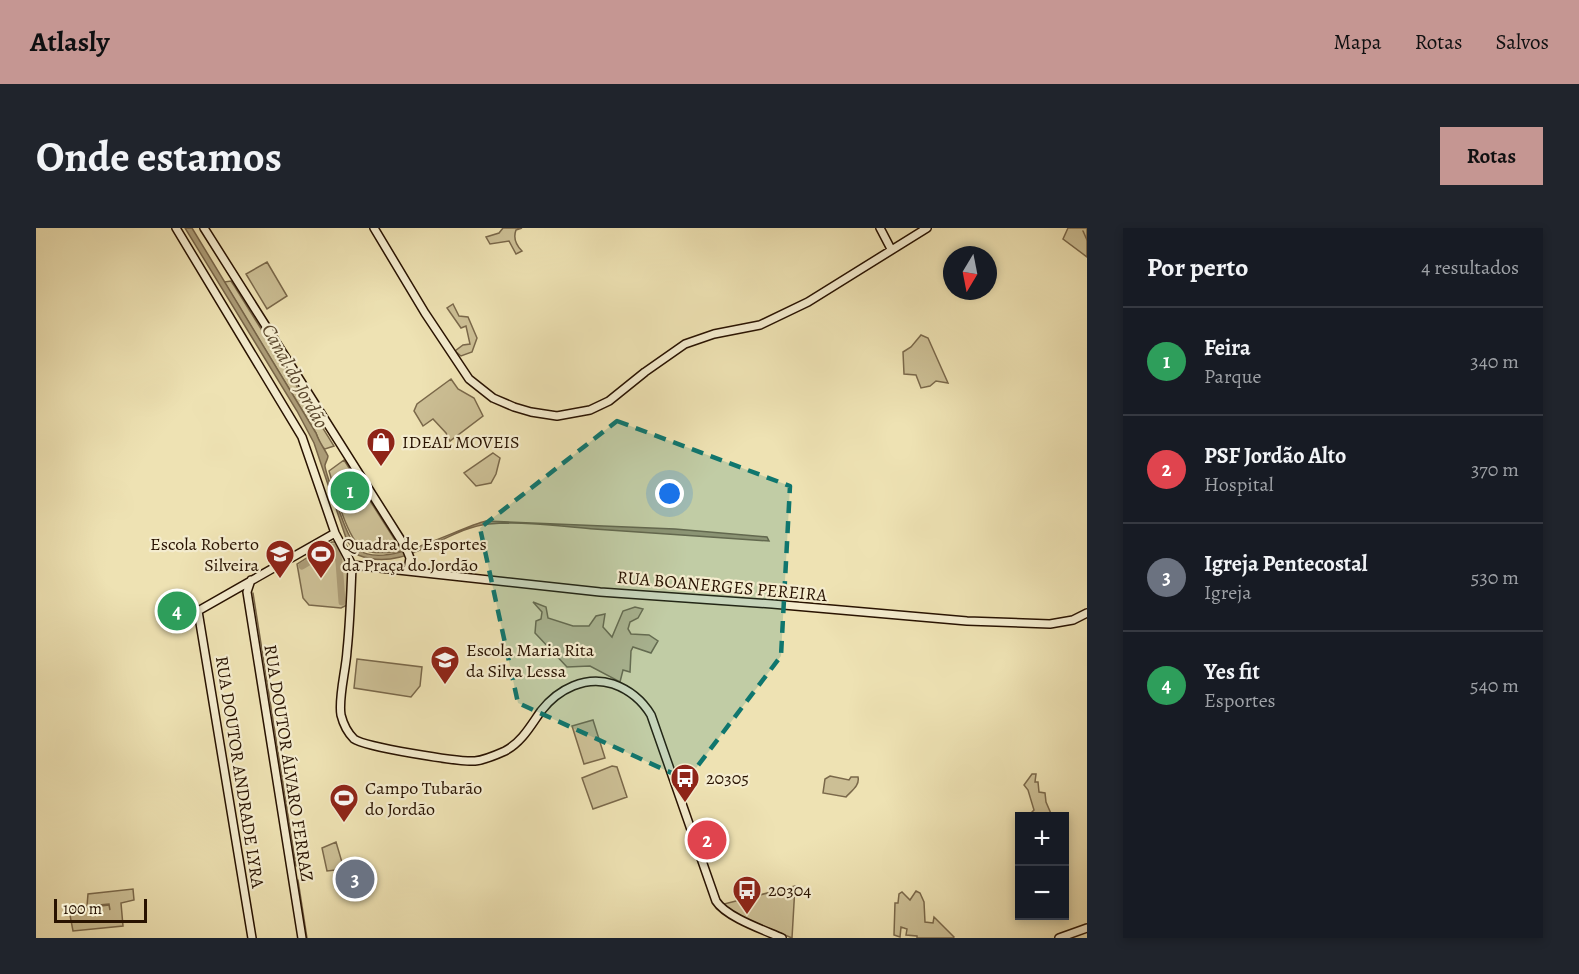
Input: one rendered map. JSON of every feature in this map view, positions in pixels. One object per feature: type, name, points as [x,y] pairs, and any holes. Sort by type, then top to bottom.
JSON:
[{"type":"main road","points":[[176,228],[302,437],[335,533],[352,565],[347,652],[340,712],[346,728],[355,739],[382,747],[463,761],[478,761],[489,758],[513,745],[534,723],[547,704],[571,686],[583,682],[599,681],[622,688],[637,697],[651,715],[716,902],[737,916],[782,938]]},
{"type":"main road","points":[[204,228],[406,548],[410,557],[408,570]]},
{"type":"main road","points":[[374,228],[425,313],[469,380],[493,398],[514,407],[557,416],[590,410],[609,401],[685,344],[714,334],[760,326],[808,302],[927,228]]},
{"type":"main road","points":[[879,228],[891,249]]},
{"type":"main road","points":[[244,589],[251,580],[335,533]]},
{"type":"main road","name":"RUA BOANERGES PEREIRA","points":[[352,565],[600,592],[967,621],[1050,624],[1073,620],[1087,613]]},
{"type":"main road","name":"RUA DOUTOR ANDRADE LYRA","points":[[244,589],[198,612],[252,938]]},
{"type":"main road","name":"RUA DOUTOR ÁLVARO FERRAZ","points":[[244,589],[302,938]]},
{"type":"main road","points":[[1059,938],[1087,928]]},
{"type":"highlighted area","points":[[617,421],[790,486],[781,656],[687,780],[518,703],[480,528]]},
{"type":"shaded area","points":[[185,228],[192,228],[316,433],[328,456],[325,468],[342,517],[350,538],[359,550],[371,555],[386,555],[421,546],[486,521],[675,529],[767,537],[769,541],[502,523],[473,527],[409,555],[392,559],[375,559],[358,555],[347,541],[314,443],[297,411]]},
{"type":"shaded area","points":[[503,228],[522,228],[516,230],[515,239],[522,251],[516,254],[509,241],[490,244],[486,237],[499,233]]},
{"type":"shaded area","points":[[1068,228],[1087,228],[1087,257],[1063,239]]},
{"type":"shaded area","points":[[267,262],[287,296],[267,309],[246,274]]},
{"type":"shaded area","points":[[231,281],[334,446],[325,449],[321,446],[316,433],[224,282]]},
{"type":"shaded area","points":[[453,304],[459,316],[468,317],[477,338],[472,352],[461,356],[455,351],[463,345],[470,344],[466,326],[461,328],[447,308]]},
{"type":"shaded area","points":[[921,335],[928,338],[948,383],[936,381],[930,386],[921,388],[916,375],[904,374],[903,352],[911,347]]},
{"type":"shaded area","points":[[451,379],[458,389],[474,398],[483,416],[450,441],[433,419],[423,426],[414,411],[417,404]]},
{"type":"shaded area","points":[[493,453],[500,458],[496,474],[491,483],[476,486],[464,473]]},
{"type":"shaded area","points":[[344,460],[402,551],[369,552],[353,537],[342,515],[329,471]]},
{"type":"shaded area","points":[[332,542],[337,542],[350,569],[347,605],[341,608],[309,605],[303,598],[297,564]]},
{"type":"shaded area","points":[[533,602],[546,607],[548,618],[573,626],[589,626],[596,616],[605,614],[603,627],[612,637],[623,611],[635,607],[643,609],[638,618],[630,622],[628,629],[631,634],[649,635],[658,641],[651,653],[633,647],[630,672],[623,670],[620,682],[590,666],[567,667],[535,633],[536,621],[541,619],[542,612]]},
{"type":"shaded area","points":[[357,659],[422,667],[420,686],[411,697],[354,688]]},
{"type":"shaded area","points":[[593,720],[605,758],[584,764],[572,726]]},
{"type":"shaded area","points":[[612,766],[617,767],[627,797],[593,809],[582,778]]},
{"type":"shaded area","points":[[1032,774],[1036,774],[1035,782],[1038,782],[1039,792],[1045,793],[1050,812],[1032,812],[1034,810],[1028,790],[1024,785]]},
{"type":"shaded area","points":[[830,776],[849,780],[851,777],[858,777],[858,780],[856,786],[846,797],[823,793],[825,779]]},
{"type":"shaded area","points":[[336,842],[344,869],[327,871],[322,848]]},
{"type":"shaded area","points":[[795,886],[792,938],[720,908],[720,905]]},
{"type":"shaded area","points":[[133,889],[134,900],[121,903],[123,926],[73,931],[69,910],[109,905],[110,910],[109,904],[87,906],[88,894]]},
{"type":"shaded area","points":[[916,891],[920,893],[924,902],[925,922],[933,923],[934,917],[953,938],[917,938],[917,936],[906,935],[907,929],[901,927],[900,937],[894,935],[895,903],[898,903],[899,894],[902,892],[910,900]]},
{"type":"waterway","name":"Canal do Jordão","points":[[1083,231],[1087,240]]},
{"type":"waterway","points":[[302,566],[334,547]]},
{"type":"waterway","points":[[336,547],[342,602]]},
{"type":"waterway","points":[[253,593],[296,866]]},
{"type":"waterway","points":[[298,880],[307,938]]},
{"type":"place","name":"IDEAL MOVEIS","points":[[381,468]]},
{"type":"place","name":"Feira","points":[[350,491]]},
{"type":"place","name":"Escola Roberto Silveira","points":[[280,580]]},
{"type":"place","name":"Quadra de Esportes da Praça do Jordão","points":[[321,580]]},
{"type":"place","name":"Yes fit","points":[[177,611]]},
{"type":"place","name":"Escola Maria Rita da Silva Lessa","points":[[445,686]]},
{"type":"place","name":"20305","points":[[685,804]]},
{"type":"place","name":"Campo Tubarão do Jordão","points":[[344,824]]},
{"type":"place","name":"PSF Jordão Alto","points":[[707,840]]},
{"type":"place","name":"Igreja Pentecostal","points":[[355,879]]},
{"type":"place","name":"20304","points":[[747,916]]}]
